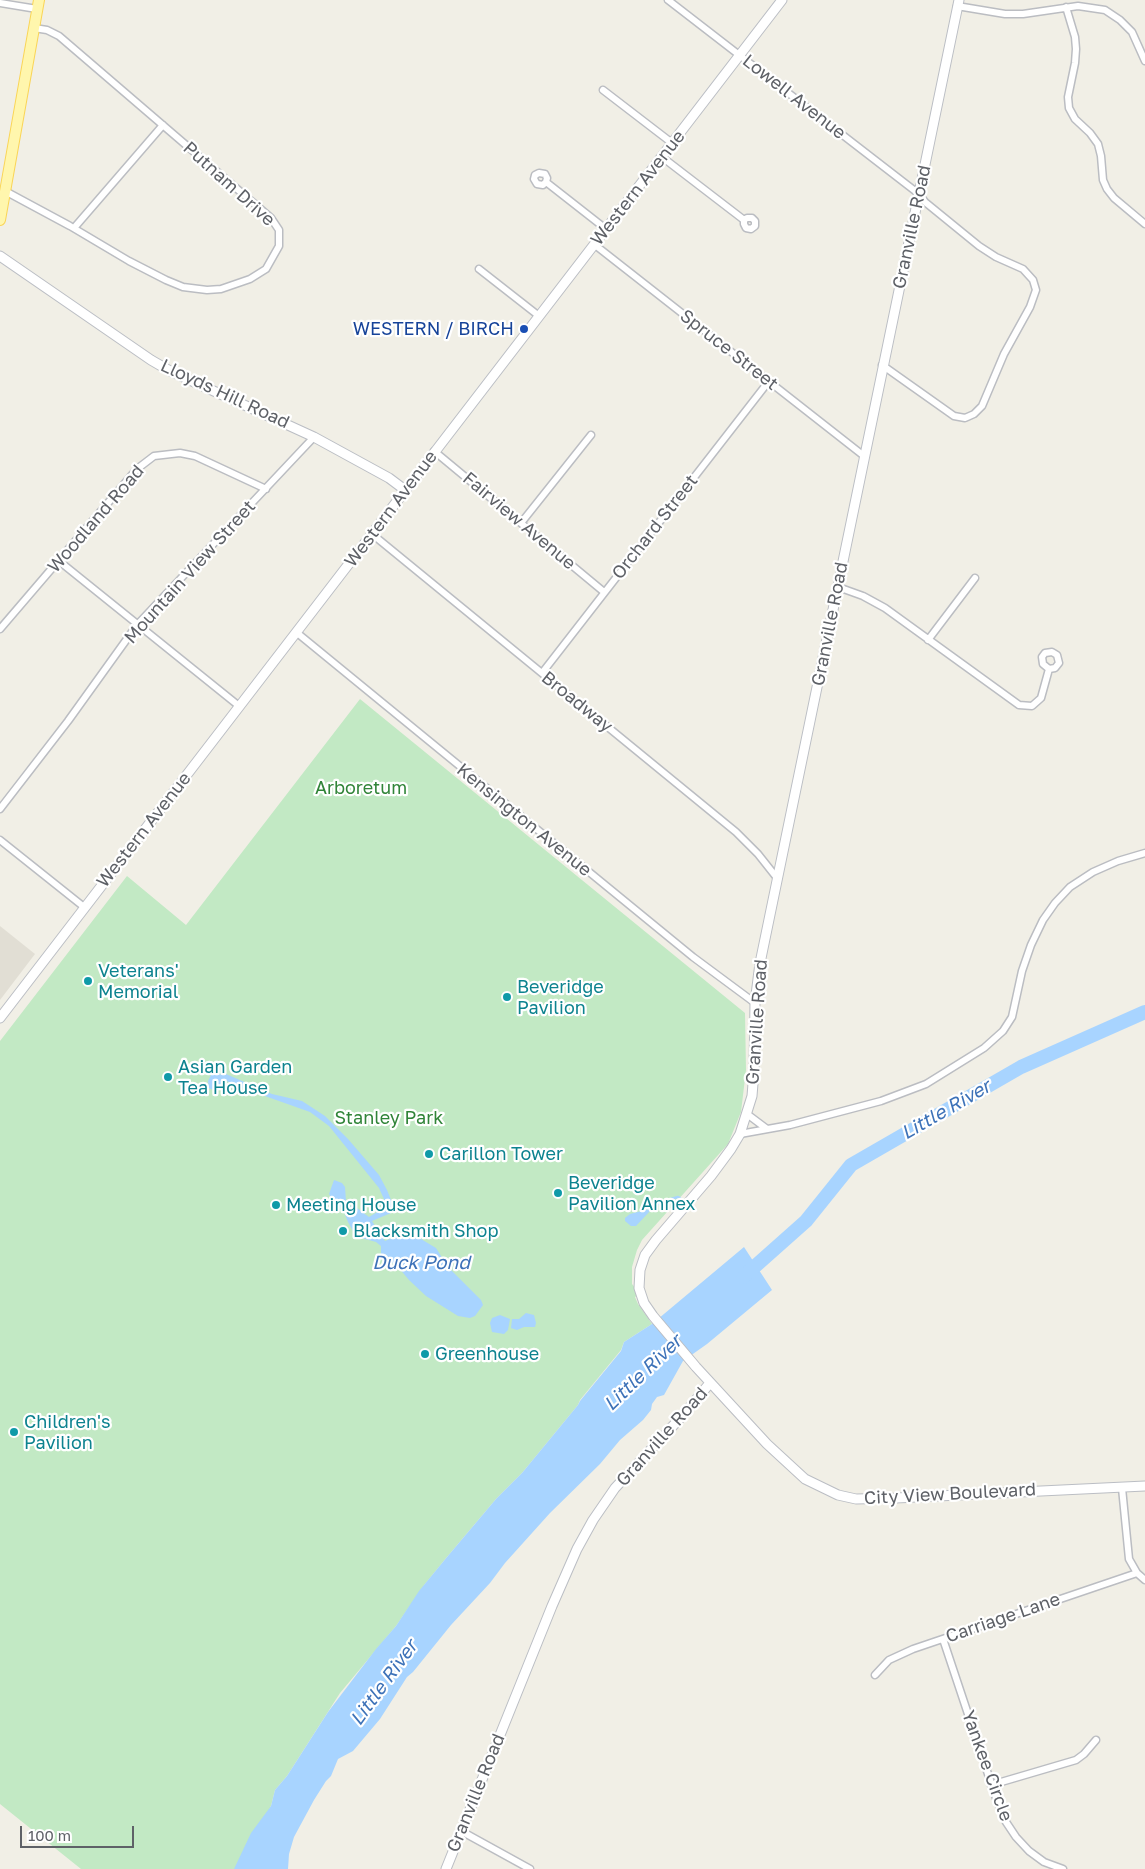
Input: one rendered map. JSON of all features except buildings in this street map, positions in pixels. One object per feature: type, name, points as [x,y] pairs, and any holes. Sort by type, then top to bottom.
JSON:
[{"type":"main road","points":[[0,220],[38,4]]},
{"type":"street","name":"Lowell Avenue","points":[[668,0],[919,194],[925,202],[985,250],[1023,269],[1033,280],[1036,290],[1030,307],[1004,354],[982,406],[970,417],[959,417],[950,413],[882,365]]},
{"type":"street","name":"Western Avenue","points":[[0,1018],[782,0]]},
{"type":"street","points":[[0,2],[38,4]]},
{"type":"street","points":[[958,3],[1005,14],[1024,14],[1066,7],[1096,8],[1113,14],[1127,25],[1145,61]]},
{"type":"street","name":"Granville Road","points":[[446,1869],[552,1606],[586,1531],[619,1484],[710,1383],[647,1309],[639,1288],[640,1270],[643,1259],[656,1240],[711,1176],[740,1134],[747,1114],[754,1083],[756,982],[958,3]]},
{"type":"street","points":[[1066,7],[1073,29],[1076,49],[1068,97],[1071,114],[1098,144],[1103,180],[1110,194],[1145,224]]},
{"type":"street","name":"Putnam Drive","points":[[5,191],[74,228],[129,261],[183,287],[208,290],[227,288],[250,279],[266,269],[279,246],[280,235],[277,226],[259,207],[60,36],[46,30],[34,28]]},
{"type":"street","points":[[604,90],[672,143]]},
{"type":"street","points":[[74,228],[163,125]]},
{"type":"street","points":[[662,157],[744,220]]},
{"type":"street","points":[[546,182],[606,229]]},
{"type":"street","name":"Spruce Street","points":[[595,244],[864,456]]},
{"type":"street","name":"Lloyds Hill Road","points":[[0,256],[151,360],[170,371],[314,436],[389,478],[405,490]]},
{"type":"street","points":[[479,269],[539,316]]},
{"type":"street","name":"Orchard Street","points":[[542,673],[769,381]]},
{"type":"street","points":[[521,523],[591,435]]},
{"type":"street","name":"Mountain View Street","points":[[0,809],[68,721],[137,625],[314,436]]},
{"type":"street","name":"Fairview Avenue","points":[[434,451],[604,592]]},
{"type":"street","name":"Woodland Road","points":[[0,629],[136,469],[154,456],[180,453],[195,456],[266,489]]},
{"type":"street","name":"Broadway","points":[[372,534],[736,832],[758,854],[777,878]]},
{"type":"street","points":[[58,561],[239,706]]},
{"type":"street","points":[[928,640],[975,578]]},
{"type":"street","points":[[838,587],[870,599],[1010,700],[1023,706],[1032,706],[1041,698],[1049,669]]},
{"type":"street","name":"Kensington Avenue","points":[[296,632],[693,958],[755,1003]]},
{"type":"street","points":[[0,840],[84,907]]},
{"type":"street","points":[[740,1134],[858,1108],[909,1091],[944,1074],[989,1045],[1003,1031],[1012,1018],[1022,972],[1031,945],[1043,920],[1055,903],[1070,887],[1093,872],[1118,861],[1145,853]]},
{"type":"street","points":[[747,1114],[767,1129]]},
{"type":"street","name":"City View Boulevard","points":[[710,1383],[792,1469],[805,1479],[838,1495],[856,1499],[889,1499],[1145,1486]]},
{"type":"street","points":[[1122,1488],[1129,1558],[1137,1573],[1145,1580]]},
{"type":"street","name":"Carriage Lane","points":[[875,1675],[894,1657],[913,1648],[1137,1573]]},
{"type":"street","name":"Yankee Circle","points":[[943,1638],[1006,1822],[1020,1842],[1039,1859],[1063,1869]]},
{"type":"street","points":[[992,1785],[1076,1760],[1096,1740]]},
{"type":"street","points":[[461,1831],[530,1869]]},
{"type":"shaded area","points":[[0,926],[35,954],[0,1000]]},
{"type":"green space","name":"Stanley Park","points":[[360,699],[745,1013],[746,1070],[741,1112],[728,1144],[642,1240],[637,1250],[632,1267],[632,1284],[640,1294],[635,1297],[638,1304],[652,1324],[624,1342],[621,1350],[580,1400],[578,1405],[522,1473],[496,1499],[447,1557],[425,1584],[396,1626],[340,1693],[287,1776],[275,1790],[271,1806],[238,1869],[81,1869],[0,1804],[0,1041],[127,876],[186,925]]},
{"type":"water","name":"Duck Pond","points":[[226,1074],[272,1094],[302,1101],[325,1116],[379,1175],[387,1190],[394,1207],[391,1213],[372,1221],[381,1236],[385,1241],[402,1234],[421,1239],[436,1248],[448,1267],[481,1300],[483,1305],[475,1316],[470,1318],[458,1316],[426,1296],[399,1268],[381,1254],[381,1246],[376,1242],[358,1237],[354,1233],[345,1211],[329,1194],[334,1180],[342,1183],[345,1187],[346,1201],[350,1207],[352,1205],[369,1217],[387,1206],[379,1188],[329,1126],[310,1112],[227,1081],[223,1088],[215,1091],[209,1088],[208,1081],[211,1075]]},
{"type":"water","points":[[649,1209],[650,1211],[636,1226],[631,1226],[625,1221],[625,1218],[630,1214]]},
{"type":"water","points":[[744,1247],[772,1290],[707,1344],[683,1361],[664,1395],[657,1397],[652,1404],[651,1410],[643,1420],[620,1440],[600,1464],[550,1513],[505,1563],[490,1583],[407,1677],[380,1719],[353,1751],[338,1759],[331,1776],[314,1800],[294,1837],[289,1854],[288,1869],[234,1869],[251,1833],[271,1806],[275,1790],[287,1776],[328,1712],[396,1626],[419,1591],[496,1499],[522,1473],[578,1405],[621,1351],[624,1342],[652,1324]]},
{"type":"water","points":[[526,1313],[534,1315],[535,1327],[524,1327],[517,1330],[511,1328],[512,1319],[519,1319]]},
{"type":"water","points":[[500,1315],[510,1319],[508,1330],[504,1334],[492,1332],[490,1323],[492,1318]]},
{"type":"waterway","name":"Little River","points":[[743,1277],[806,1221],[851,1165],[1021,1067],[1145,1012]]},
{"type":"waterway","points":[[650,1209],[664,1201],[680,1198]]},
{"type":"place","name":"WESTERN / BIRCH","points":[[524,329]]},
{"type":"place","name":"Veterans' Memorial","points":[[88,981]]},
{"type":"place","name":"Beveridge Pavilion","points":[[507,997]]},
{"type":"place","name":"Asian Garden Tea House","points":[[168,1077]]},
{"type":"place","name":"Carillon Tower","points":[[429,1154]]},
{"type":"place","name":"Beveridge Pavilion Annex","points":[[558,1193]]},
{"type":"place","name":"Meeting House","points":[[276,1205]]},
{"type":"place","name":"Blacksmith Shop","points":[[343,1231]]},
{"type":"place","name":"Greenhouse","points":[[425,1354]]},
{"type":"place","name":"Children's Pavilion","points":[[14,1432]]},
{"type":"park label","name":"Arboretum","points":[[361,788]]}]
